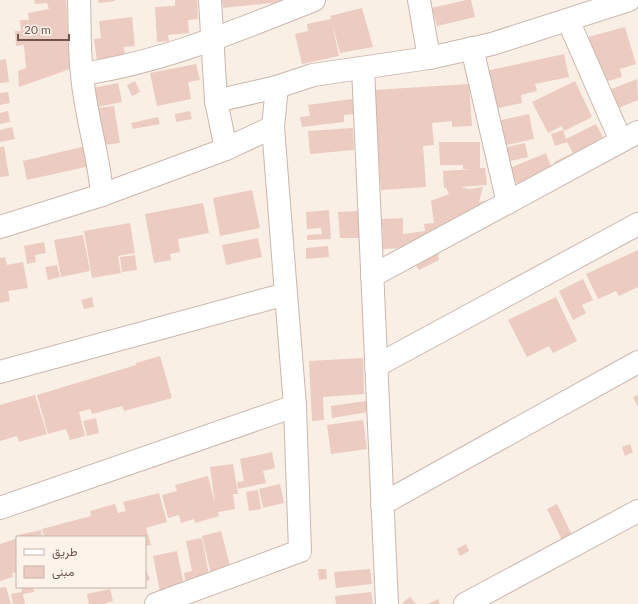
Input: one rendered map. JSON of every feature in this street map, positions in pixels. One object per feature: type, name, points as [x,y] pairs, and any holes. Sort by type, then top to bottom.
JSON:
[{"type":"street","points":[[79,0],[82,74],[90,131],[101,180],[102,195]]},
{"type":"street","points":[[210,0],[216,101],[226,149]]},
{"type":"street","points":[[82,74],[116,69],[213,40],[314,0]]},
{"type":"street","points":[[419,0],[429,58]]},
{"type":"street","points":[[216,101],[278,87],[313,75],[429,58],[492,44],[629,0]]},
{"type":"street","points":[[638,0],[638,11]]},
{"type":"street","points":[[372,276],[629,137],[568,20]]},
{"type":"street","points":[[472,48],[508,203]]},
{"type":"street","points":[[363,68],[387,604]]},
{"type":"street","points":[[156,604],[300,551],[295,406],[273,127],[278,87]]},
{"type":"street","points":[[0,227],[102,195],[226,149],[273,127]]},
{"type":"street","points":[[376,366],[638,224]]},
{"type":"street","points":[[0,372],[286,294]]},
{"type":"street","points":[[382,504],[638,362]]},
{"type":"street","points":[[0,508],[295,406]]},
{"type":"street","points":[[466,604],[638,511]]},
{"type":"building","points":[[34,0],[66,0],[70,69],[19,87],[18,71],[26,68],[24,45],[16,46],[15,31],[21,31],[20,20],[29,20],[28,13],[49,9],[47,3],[35,4]]},
{"type":"building","points":[[98,0],[115,0],[115,1],[99,3]]},
{"type":"building","points":[[175,0],[197,0],[198,19],[188,20],[189,33],[168,35],[169,41],[157,42],[155,7],[175,6]]},
{"type":"building","points":[[222,0],[291,0],[291,1],[223,8]]},
{"type":"building","points":[[471,0],[475,17],[437,26],[432,8]]},
{"type":"building","points":[[362,8],[373,47],[340,53],[332,22],[339,56],[302,64],[295,34],[308,31],[307,24],[331,19],[330,16]]},
{"type":"building","points":[[132,17],[135,46],[124,47],[125,58],[97,62],[94,39],[101,38],[99,21]]},
{"type":"building","points":[[625,27],[636,64],[620,69],[622,77],[601,83],[588,37]]},
{"type":"building","points":[[564,54],[569,77],[535,84],[537,91],[521,95],[522,103],[494,109],[486,71]]},
{"type":"building","points":[[6,59],[9,82],[0,83],[0,60]]},
{"type":"building","points":[[196,64],[200,80],[188,82],[191,99],[157,106],[150,73]]},
{"type":"building","points":[[637,79],[638,100],[611,111],[604,92]]},
{"type":"building","points":[[135,81],[140,92],[132,96],[127,85]]},
{"type":"building","points":[[575,81],[592,117],[564,131],[562,126],[548,133],[532,102]]},
{"type":"building","points":[[118,83],[122,102],[92,108],[87,89]]},
{"type":"building","points":[[469,84],[472,126],[452,127],[452,121],[432,123],[434,145],[423,146],[426,187],[381,190],[374,90]]},
{"type":"building","points":[[8,92],[10,103],[0,105],[0,93]]},
{"type":"building","points":[[352,99],[355,114],[344,115],[344,122],[302,127],[300,117],[310,116],[308,105]]},
{"type":"building","points":[[114,106],[120,143],[104,145],[98,108]]},
{"type":"building","points":[[8,111],[10,122],[0,124],[0,113]]},
{"type":"building","points":[[190,111],[192,119],[176,122],[175,114]]},
{"type":"building","points":[[529,114],[534,139],[502,146],[497,121]]},
{"type":"building","points":[[158,117],[160,124],[133,129],[131,123]]},
{"type":"building","points":[[596,124],[608,147],[559,172],[554,162],[573,153],[567,142],[555,146],[551,134],[563,130],[566,139]]},
{"type":"building","points":[[12,127],[15,139],[0,142],[0,130]]},
{"type":"building","points":[[353,128],[354,150],[310,154],[308,131]]},
{"type":"building","points":[[439,142],[480,142],[480,168],[485,168],[487,185],[460,187],[469,189],[483,187],[479,202],[492,200],[438,251],[439,260],[419,270],[404,248],[383,249],[382,219],[403,218],[403,234],[425,231],[424,224],[434,223],[431,201],[449,194],[446,188],[444,188],[443,171],[472,169],[463,169],[463,165],[440,165]]},
{"type":"building","points":[[525,143],[528,157],[506,162],[503,148]]},
{"type":"building","points":[[4,146],[9,176],[0,177],[0,147]]},
{"type":"building","points":[[86,146],[90,166],[27,180],[23,161]]},
{"type":"building","points":[[546,153],[556,179],[521,194],[510,168]]},
{"type":"building","points":[[252,190],[260,228],[220,236],[213,198]]},
{"type":"building","points":[[203,203],[209,233],[178,239],[180,252],[170,254],[171,260],[154,263],[145,214]]},
{"type":"building","points":[[329,210],[331,239],[307,240],[307,235],[322,234],[321,228],[307,229],[306,212]]},
{"type":"building","points":[[359,211],[360,238],[340,238],[338,212]]},
{"type":"building","points":[[130,223],[135,253],[118,256],[121,273],[92,278],[84,231]]},
{"type":"building","points":[[83,235],[90,271],[61,277],[54,240]]},
{"type":"building","points":[[258,238],[262,257],[226,265],[222,245]]},
{"type":"building","points":[[44,242],[46,253],[35,255],[36,262],[27,264],[24,246]]},
{"type":"building","points":[[328,246],[329,257],[306,259],[306,248]]},
{"type":"building","points":[[638,250],[638,287],[619,296],[616,291],[598,299],[586,274]]},
{"type":"building","points":[[135,255],[137,270],[122,272],[120,257]]},
{"type":"building","points":[[5,257],[7,265],[23,262],[28,288],[8,291],[10,301],[0,303],[0,258]]},
{"type":"building","points":[[57,265],[60,277],[48,280],[45,267]]},
{"type":"building","points":[[583,279],[593,300],[582,305],[586,313],[573,320],[559,291]]},
{"type":"building","points":[[92,297],[94,307],[84,309],[81,300]]},
{"type":"building","points":[[556,297],[577,341],[553,353],[549,346],[527,357],[508,320]]},
{"type":"building","points":[[160,356],[172,398],[124,411],[122,406],[92,414],[90,409],[79,412],[85,436],[70,440],[66,429],[48,434],[37,395],[136,365],[136,363]]},
{"type":"building","points":[[363,358],[364,394],[323,397],[324,420],[312,421],[309,361]]},
{"type":"building","points":[[35,395],[47,434],[19,442],[17,436],[0,441],[0,405]]},
{"type":"building","points":[[638,395],[638,407],[633,397]]},
{"type":"building","points":[[366,401],[368,412],[332,418],[331,406]]},
{"type":"building","points":[[96,418],[99,433],[87,436],[83,421]]},
{"type":"building","points":[[363,420],[367,449],[331,454],[327,425]]},
{"type":"building","points":[[630,444],[633,452],[625,456],[622,447]]},
{"type":"building","points":[[272,452],[275,468],[263,471],[266,483],[238,489],[237,482],[244,481],[240,459]]},
{"type":"building","points":[[233,464],[238,494],[233,494],[235,509],[218,512],[219,516],[195,523],[194,519],[181,523],[179,515],[168,518],[162,495],[177,491],[175,485],[208,476],[215,504],[210,467]]},
{"type":"building","points":[[280,484],[284,503],[263,508],[259,489]]},
{"type":"building","points":[[258,490],[261,509],[249,511],[246,492]]},
{"type":"building","points":[[159,493],[167,522],[146,528],[151,545],[146,546],[146,536],[44,536],[42,529],[91,516],[90,511],[115,504],[118,513],[126,511],[123,502]]},
{"type":"building","points":[[557,504],[572,535],[562,540],[547,509]]},
{"type":"building","points":[[41,530],[42,536],[18,536]]},
{"type":"building","points":[[221,531],[232,573],[212,578],[202,536]]},
{"type":"building","points":[[202,538],[209,575],[185,580],[184,573],[192,571],[186,541]]},
{"type":"building","points":[[16,539],[16,572],[12,573],[13,577],[0,581],[0,544]]},
{"type":"building","points":[[466,544],[469,551],[460,556],[457,549]]},
{"type":"building","points":[[177,551],[184,586],[160,592],[153,556]]},
{"type":"building","points":[[318,569],[326,569],[327,579],[319,580]]},
{"type":"building","points":[[370,569],[372,584],[336,588],[334,572]]},
{"type":"building","points":[[146,570],[150,580],[146,581]]},
{"type":"building","points":[[6,587],[11,604],[0,604],[0,588]]},
{"type":"building","points":[[21,588],[33,588],[34,592],[23,594],[25,604],[13,604],[11,594],[22,592]]},
{"type":"building","points":[[110,589],[113,601],[104,604],[89,604],[87,594]]},
{"type":"building","points":[[371,592],[373,604],[336,604],[335,596]]},
{"type":"building","points":[[410,597],[416,604],[404,604],[403,602]]},
{"type":"building","points":[[438,599],[440,604],[428,604]]}]
